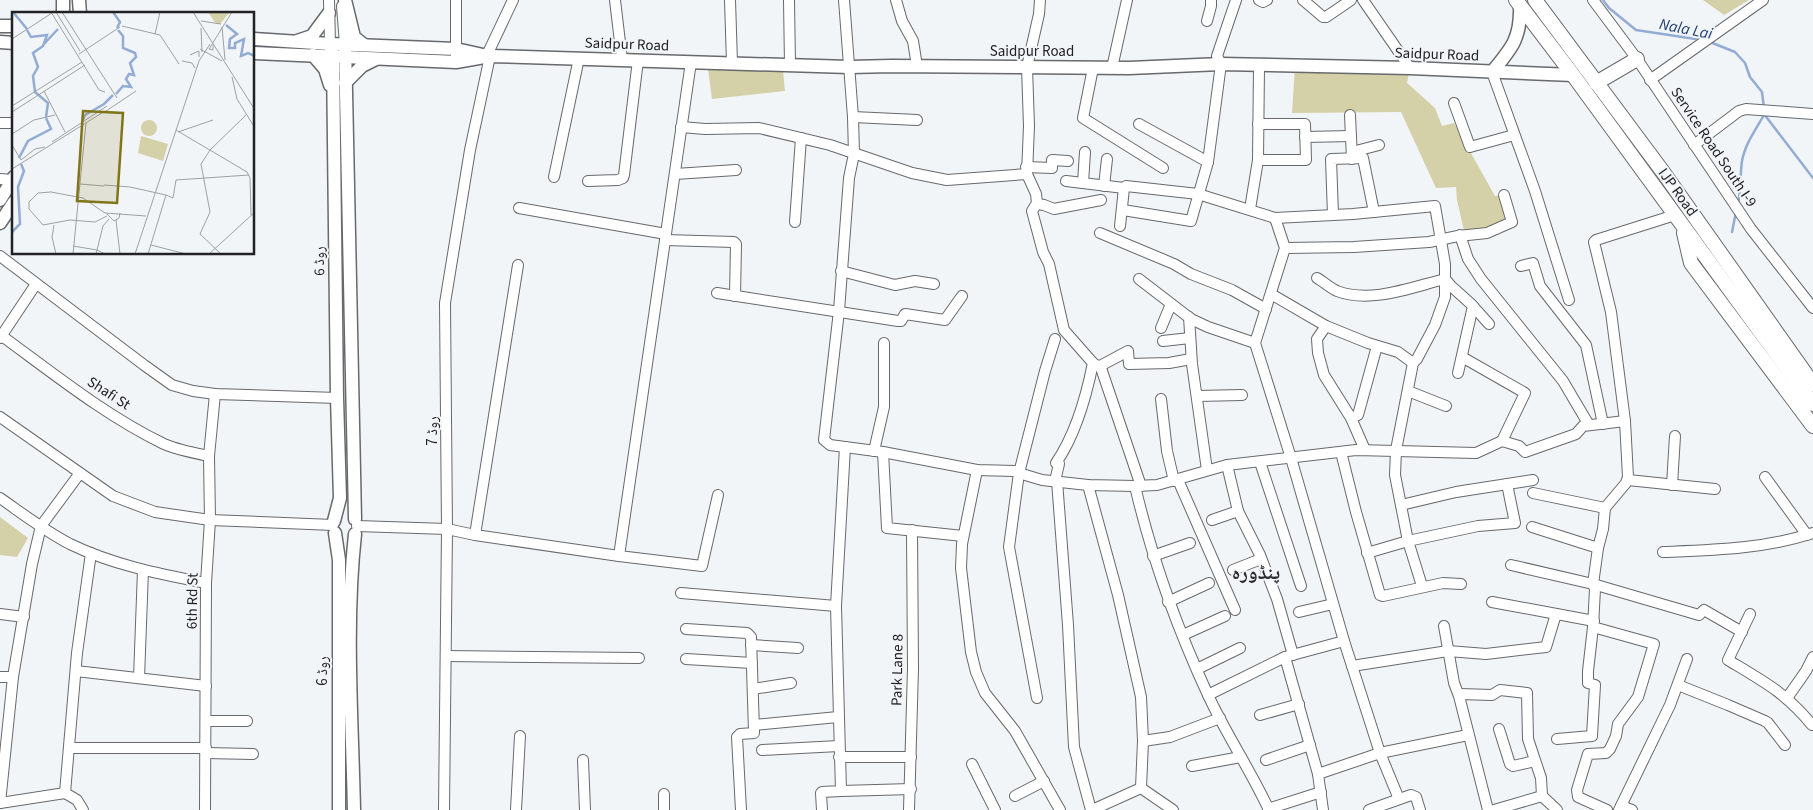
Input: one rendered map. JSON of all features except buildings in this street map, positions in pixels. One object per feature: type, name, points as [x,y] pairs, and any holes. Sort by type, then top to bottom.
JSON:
[{"type":"highway","name":"IJP Road","points":[[1535,0],[1702,228],[1813,384]]},
{"type":"highway","name":"IJP Road","points":[[1518,3],[1573,75],[1813,404]]},
{"type":"highway","points":[[1596,83],[1637,59]]},
{"type":"highway","points":[[1679,220],[1692,263],[1813,426]]},
{"type":"highway","points":[[1702,228],[1738,263],[1813,368]]},
{"type":"main road","points":[[344,0],[354,37],[364,44]]},
{"type":"main road","points":[[1492,72],[1515,41],[1520,24],[1518,3]]},
{"type":"main road","points":[[295,42],[312,36],[330,13]]},
{"type":"main road","name":"Saidpur Road","points":[[255,39],[295,42],[376,59],[456,62],[489,56],[849,67],[1112,68],[1221,64],[1410,68],[1573,75]]},
{"type":"main road","name":"Saidpur Road","points":[[255,53],[312,55],[364,44],[456,48],[489,56]]},
{"type":"main road","name":"روڈ 6","points":[[338,50],[345,83],[356,526],[352,561],[350,647],[354,810]]},
{"type":"main road","name":"روڈ 6","points":[[338,50],[333,94],[340,498],[334,527],[339,560],[339,810]]},
{"type":"main road","points":[[312,55],[325,70],[333,94]]},
{"type":"main road","points":[[345,83],[362,66],[376,59]]},
{"type":"main road","points":[[0,200],[9,179]]},
{"type":"main road","points":[[0,223],[12,205]]},
{"type":"main road","points":[[346,514],[356,526],[351,538],[345,539],[340,538],[334,527],[337,517],[346,514]]},
{"type":"street","name":"روڈ 6","points":[[329,0],[338,50]]},
{"type":"street","name":"روڈ 6","points":[[338,50],[344,0]]},
{"type":"street","points":[[456,0],[456,62]]},
{"type":"street","name":"روڈ 7","points":[[444,810],[447,529],[445,303],[470,150],[489,56],[513,0]]},
{"type":"street","points":[[615,0],[622,59]]},
{"type":"street","points":[[730,0],[732,63]]},
{"type":"street","points":[[789,0],[790,65]]},
{"type":"street","points":[[844,0],[854,154],[849,178],[839,311],[824,440],[830,445],[977,470],[1015,471],[1042,480],[1088,485],[1138,486],[1176,481],[1227,465],[1341,452],[1396,450],[1476,453],[1502,442],[1519,446],[1525,452],[1576,434],[1583,426],[1625,421]]},
{"type":"street","points":[[896,0],[902,21],[913,41],[917,66]]},
{"type":"street","points":[[1040,0],[1038,22],[1026,67],[1029,126],[1027,170],[1036,194],[1037,204],[1032,211],[1043,252],[1049,264],[1064,330],[1096,365],[1138,486],[1153,556],[1168,602],[1208,695],[1268,810],[1321,792]]},
{"type":"street","points":[[1112,68],[1127,0]]},
{"type":"street","points":[[1207,21],[1212,6],[1211,0]]},
{"type":"street","points":[[1123,210],[1188,221],[1192,218],[1208,162],[1221,64],[1217,56],[1236,0]]},
{"type":"street","points":[[1259,0],[1263,2],[1267,0]]},
{"type":"street","points":[[1303,0],[1326,17],[1351,0]]},
{"type":"street","points":[[1363,0],[1410,68]]},
{"type":"street","name":"Service Road South I-9","points":[[1592,0],[1637,59],[1751,229],[1813,308]]},
{"type":"street","points":[[1650,80],[1763,0]]},
{"type":"street","points":[[554,177],[580,58]]},
{"type":"street","points":[[588,181],[618,180],[623,178],[638,60]]},
{"type":"street","points":[[619,556],[691,62]]},
{"type":"street","points":[[1250,209],[1258,160],[1259,66]]},
{"type":"street","points":[[1093,68],[1083,118],[1163,168]]},
{"type":"street","points":[[1492,72],[1535,191],[1569,300]]},
{"type":"street","points":[[1454,103],[1470,147],[1514,135]]},
{"type":"street","points":[[1694,145],[1746,108],[1813,114]]},
{"type":"street","points":[[1350,115],[1352,155]]},
{"type":"street","points":[[853,116],[917,120]]},
{"type":"street","points":[[1139,124],[1208,162]]},
{"type":"street","points":[[1258,124],[1305,124],[1306,160],[1258,160]]},
{"type":"street","points":[[682,126],[705,129],[759,128],[830,145],[912,173],[947,180],[1052,168],[1052,160],[1068,161]]},
{"type":"street","points":[[1305,137],[1351,136]]},
{"type":"street","points":[[796,222],[801,138]]},
{"type":"street","points":[[1333,215],[1331,159],[1352,155],[1379,145]]},
{"type":"street","points":[[1082,183],[1085,152]]},
{"type":"street","points":[[1352,155],[1363,158],[1374,212]]},
{"type":"street","points":[[1104,186],[1107,159]]},
{"type":"street","points":[[675,174],[736,170]]},
{"type":"street","points":[[1066,181],[1198,194],[1275,218],[1374,212],[1433,205],[1436,208],[1445,264],[1445,296],[1435,325],[1413,363],[1396,450],[1395,475],[1408,541],[1422,586]]},
{"type":"street","points":[[1120,226],[1124,188]]},
{"type":"street","points":[[1285,248],[1429,242],[1460,235],[1486,233],[1512,222],[1504,195]]},
{"type":"street","points":[[1037,204],[1054,209],[1101,200]]},
{"type":"street","points":[[519,208],[666,237],[734,242],[736,244],[735,296]]},
{"type":"street","points":[[1275,218],[1285,248],[1255,343],[1291,458],[1344,641],[1380,753],[1399,799]]},
{"type":"street","points":[[1556,739],[1592,736],[1594,685],[1588,683],[1588,671],[1594,624],[1595,590],[1593,584],[1598,548],[1603,529],[1605,508],[1628,480],[1625,421],[1611,312],[1594,242],[1679,220]]},
{"type":"street","points":[[1100,233],[1174,264],[1191,274],[1232,290],[1266,309]]},
{"type":"street","points":[[1460,235],[1468,259],[1562,381],[1589,425]]},
{"type":"street","points":[[0,256],[172,385],[193,391],[215,394],[337,398]]},
{"type":"street","points":[[1521,266],[1533,263],[1540,286],[1586,345],[1603,424]]},
{"type":"street","points":[[476,535],[518,265]]},
{"type":"street","points":[[841,271],[895,285],[915,281],[934,284]]},
{"type":"street","points":[[1318,278],[1335,290],[1362,295],[1384,294],[1445,279]]},
{"type":"street","points":[[1139,279],[1189,317],[1208,327],[1255,343]]},
{"type":"street","points":[[1445,279],[1489,324]]},
{"type":"street","points":[[1,337],[36,284]]},
{"type":"street","points":[[717,293],[898,321],[901,321],[905,314],[945,320],[962,296]]},
{"type":"street","points":[[1271,294],[1326,326],[1398,352],[1413,363]]},
{"type":"street","points":[[1161,328],[1171,304]]},
{"type":"street","points":[[1458,373],[1473,306]]},
{"type":"street","points":[[1189,317],[1191,359],[1207,470]]},
{"type":"street","points":[[1326,326],[1317,339],[1318,353],[1324,375],[1350,418],[1364,450]]},
{"type":"street","name":"Shafi St","points":[[1,337],[94,402],[135,428],[165,444],[186,452],[208,456]]},
{"type":"street","points":[[1163,341],[1190,338]]},
{"type":"street","points":[[1037,698],[1009,547],[1019,472],[1055,339]]},
{"type":"street","points":[[884,343],[884,407],[878,452],[886,527],[963,536]]},
{"type":"street","points":[[1350,418],[1358,415],[1378,346]]},
{"type":"street","points":[[1141,788],[1092,810],[1074,747],[1068,625],[1056,481],[1059,464],[1056,463],[1064,451],[1096,365],[1128,351],[1129,364],[1169,363],[1191,359]]},
{"type":"street","points":[[1462,357],[1525,393],[1502,442]]},
{"type":"street","points":[[1408,391],[1446,406]]},
{"type":"street","name":"6th Rd St","points":[[206,810],[206,583],[210,520],[208,456],[215,394]]},
{"type":"street","points":[[1197,396],[1242,395]]},
{"type":"street","points":[[1160,398],[1167,451],[1176,481],[1235,610]]},
{"type":"street","points":[[0,418],[113,496],[155,512],[210,520],[334,527]]},
{"type":"street","points":[[1672,485],[1674,436]]},
{"type":"street","points":[[841,791],[836,606],[845,447]]},
{"type":"street","points":[[1341,452],[1367,554],[1380,595],[1383,596],[1422,586],[1443,583],[1460,584]]},
{"type":"street","points":[[1260,462],[1300,586]]},
{"type":"street","points":[[1227,465],[1238,510],[1277,599],[1298,704],[1318,774],[1324,810]]},
{"type":"street","points":[[977,470],[963,536],[961,568],[968,634],[976,672],[985,693],[1015,730],[1060,810]]},
{"type":"street","points":[[80,473],[41,526],[32,564],[13,677],[3,746],[0,803],[66,793],[77,800],[83,810]]},
{"type":"street","points":[[1663,552],[1742,548],[1776,544],[1810,534],[1765,477]]},
{"type":"street","points":[[1401,504],[1456,492],[1534,480]]},
{"type":"street","points":[[1628,480],[1715,488]]},
{"type":"street","points":[[1367,554],[1408,541],[1478,526],[1515,523],[1507,484]]},
{"type":"street","points":[[1088,485],[1118,595],[1139,687],[1143,741],[1141,788]]},
{"type":"street","points":[[1533,493],[1605,508]]},
{"type":"street","points":[[356,526],[447,529],[619,556],[702,566],[718,495]]},
{"type":"street","points":[[0,498],[70,544],[91,553],[143,570],[206,583]]},
{"type":"street","points":[[1212,520],[1238,510]]},
{"type":"street","points":[[1532,527],[1598,548]]},
{"type":"street","name":"Park Lane 8","points":[[909,810],[913,668],[912,530]]},
{"type":"street","points":[[1153,556],[1190,544]]},
{"type":"street","points":[[66,793],[76,671],[91,553]]},
{"type":"street","points":[[1234,570],[1261,559]]},
{"type":"street","points":[[1512,565],[1593,584],[1699,615],[1704,610],[1742,632]]},
{"type":"street","points":[[139,678],[143,570]]},
{"type":"street","points":[[1168,602],[1208,583]]},
{"type":"street","points":[[681,593],[836,606]]},
{"type":"street","points":[[1492,602],[1556,614],[1594,624],[1654,644],[1638,697],[1618,724],[1616,736],[1610,749],[1606,752],[1588,754]]},
{"type":"street","points":[[1299,612],[1333,604]]},
{"type":"street","points":[[0,614],[24,616]]},
{"type":"street","points":[[1352,666],[1448,651],[1486,654],[1546,647],[1556,614]]},
{"type":"street","points":[[1750,614],[1728,660],[1775,688],[1797,707],[1812,725]]},
{"type":"street","points":[[1183,635],[1225,616]]},
{"type":"street","points":[[1444,626],[1454,683],[1459,694],[1488,810]]},
{"type":"street","points":[[686,629],[746,633],[751,637],[754,733],[740,734],[737,737],[741,810]]},
{"type":"street","points":[[1208,695],[1289,656],[1344,641]]},
{"type":"street","points":[[751,645],[798,648]]},
{"type":"street","points":[[1197,669],[1240,648]]},
{"type":"street","points":[[446,656],[639,658]]},
{"type":"street","points":[[1787,698],[1806,671],[1813,657]]},
{"type":"street","points":[[686,659],[752,663]]},
{"type":"street","points":[[1632,810],[1620,808],[1670,705],[1687,659]]},
{"type":"street","points":[[76,671],[206,686]]},
{"type":"street","points":[[0,676],[13,677]]},
{"type":"street","points":[[753,688],[791,684]]},
{"type":"street","points":[[1678,686],[1765,721],[1785,745]]},
{"type":"street","points":[[1459,694],[1492,695],[1500,690],[1527,693],[1528,739],[1541,778],[1542,796],[1557,810]]},
{"type":"street","points":[[1260,715],[1298,704]]},
{"type":"street","points":[[754,726],[838,716]]},
{"type":"street","points":[[1143,741],[1170,737],[1220,718]]},
{"type":"street","points":[[206,721],[247,721]]},
{"type":"street","points":[[1499,729],[1510,764],[1513,766],[1535,760]]},
{"type":"street","points":[[1318,774],[1380,753],[1468,735]]},
{"type":"street","points":[[516,810],[520,736]]},
{"type":"street","points":[[1585,736],[1588,754],[1577,790],[1578,797],[1607,810]]},
{"type":"street","points":[[762,750],[839,746]]},
{"type":"street","points":[[1266,760],[1310,746]]},
{"type":"street","points":[[69,748],[206,750],[253,754]]},
{"type":"street","points":[[839,756],[911,757]]},
{"type":"street","points":[[1192,766],[1241,756]]},
{"type":"street","points":[[583,760],[585,810]]},
{"type":"street","points":[[972,764],[994,810]]},
{"type":"street","points":[[1015,796],[1044,781]]},
{"type":"street","points":[[822,810],[822,792],[911,788]]},
{"type":"street","points":[[1141,788],[1173,810]]},
{"type":"street","points":[[664,794],[664,810]]},
{"type":"street","points":[[1369,810],[1387,807],[1399,799],[1414,795],[1420,810]]},
{"type":"street","points":[[1494,810],[1542,796]]},
{"type":"shaded area","points":[[1703,0],[1749,0],[1724,15]]},
{"type":"shaded area","points":[[1295,66],[1410,68],[1407,83],[1435,108],[1442,126],[1454,123],[1495,196],[1504,195],[1512,222],[1465,235],[1456,187],[1436,188],[1401,112],[1292,113]]},
{"type":"shaded area","points":[[708,69],[783,71],[785,91],[712,99]]},
{"type":"shaded area","points":[[0,517],[28,538],[17,557],[0,555]]},
{"type":"waterway","name":"Nala Lai","points":[[1603,0],[1609,8],[1636,30],[1702,40]]},
{"type":"waterway","name":"Nala Lai","points":[[1710,42],[1735,52],[1745,63],[1750,77],[1762,92],[1764,108]]},
{"type":"waterway","name":"Nala Lai","points":[[1764,114],[1813,178]]},
{"type":"waterway","name":"Nala Lai","points":[[1738,204],[1743,155],[1764,115]]},
{"type":"waterway","name":"Nala Lai","points":[[1732,232],[1736,212]]},
{"type":"district","name":"پنڈورہ","points":[[1256,572]]}]
